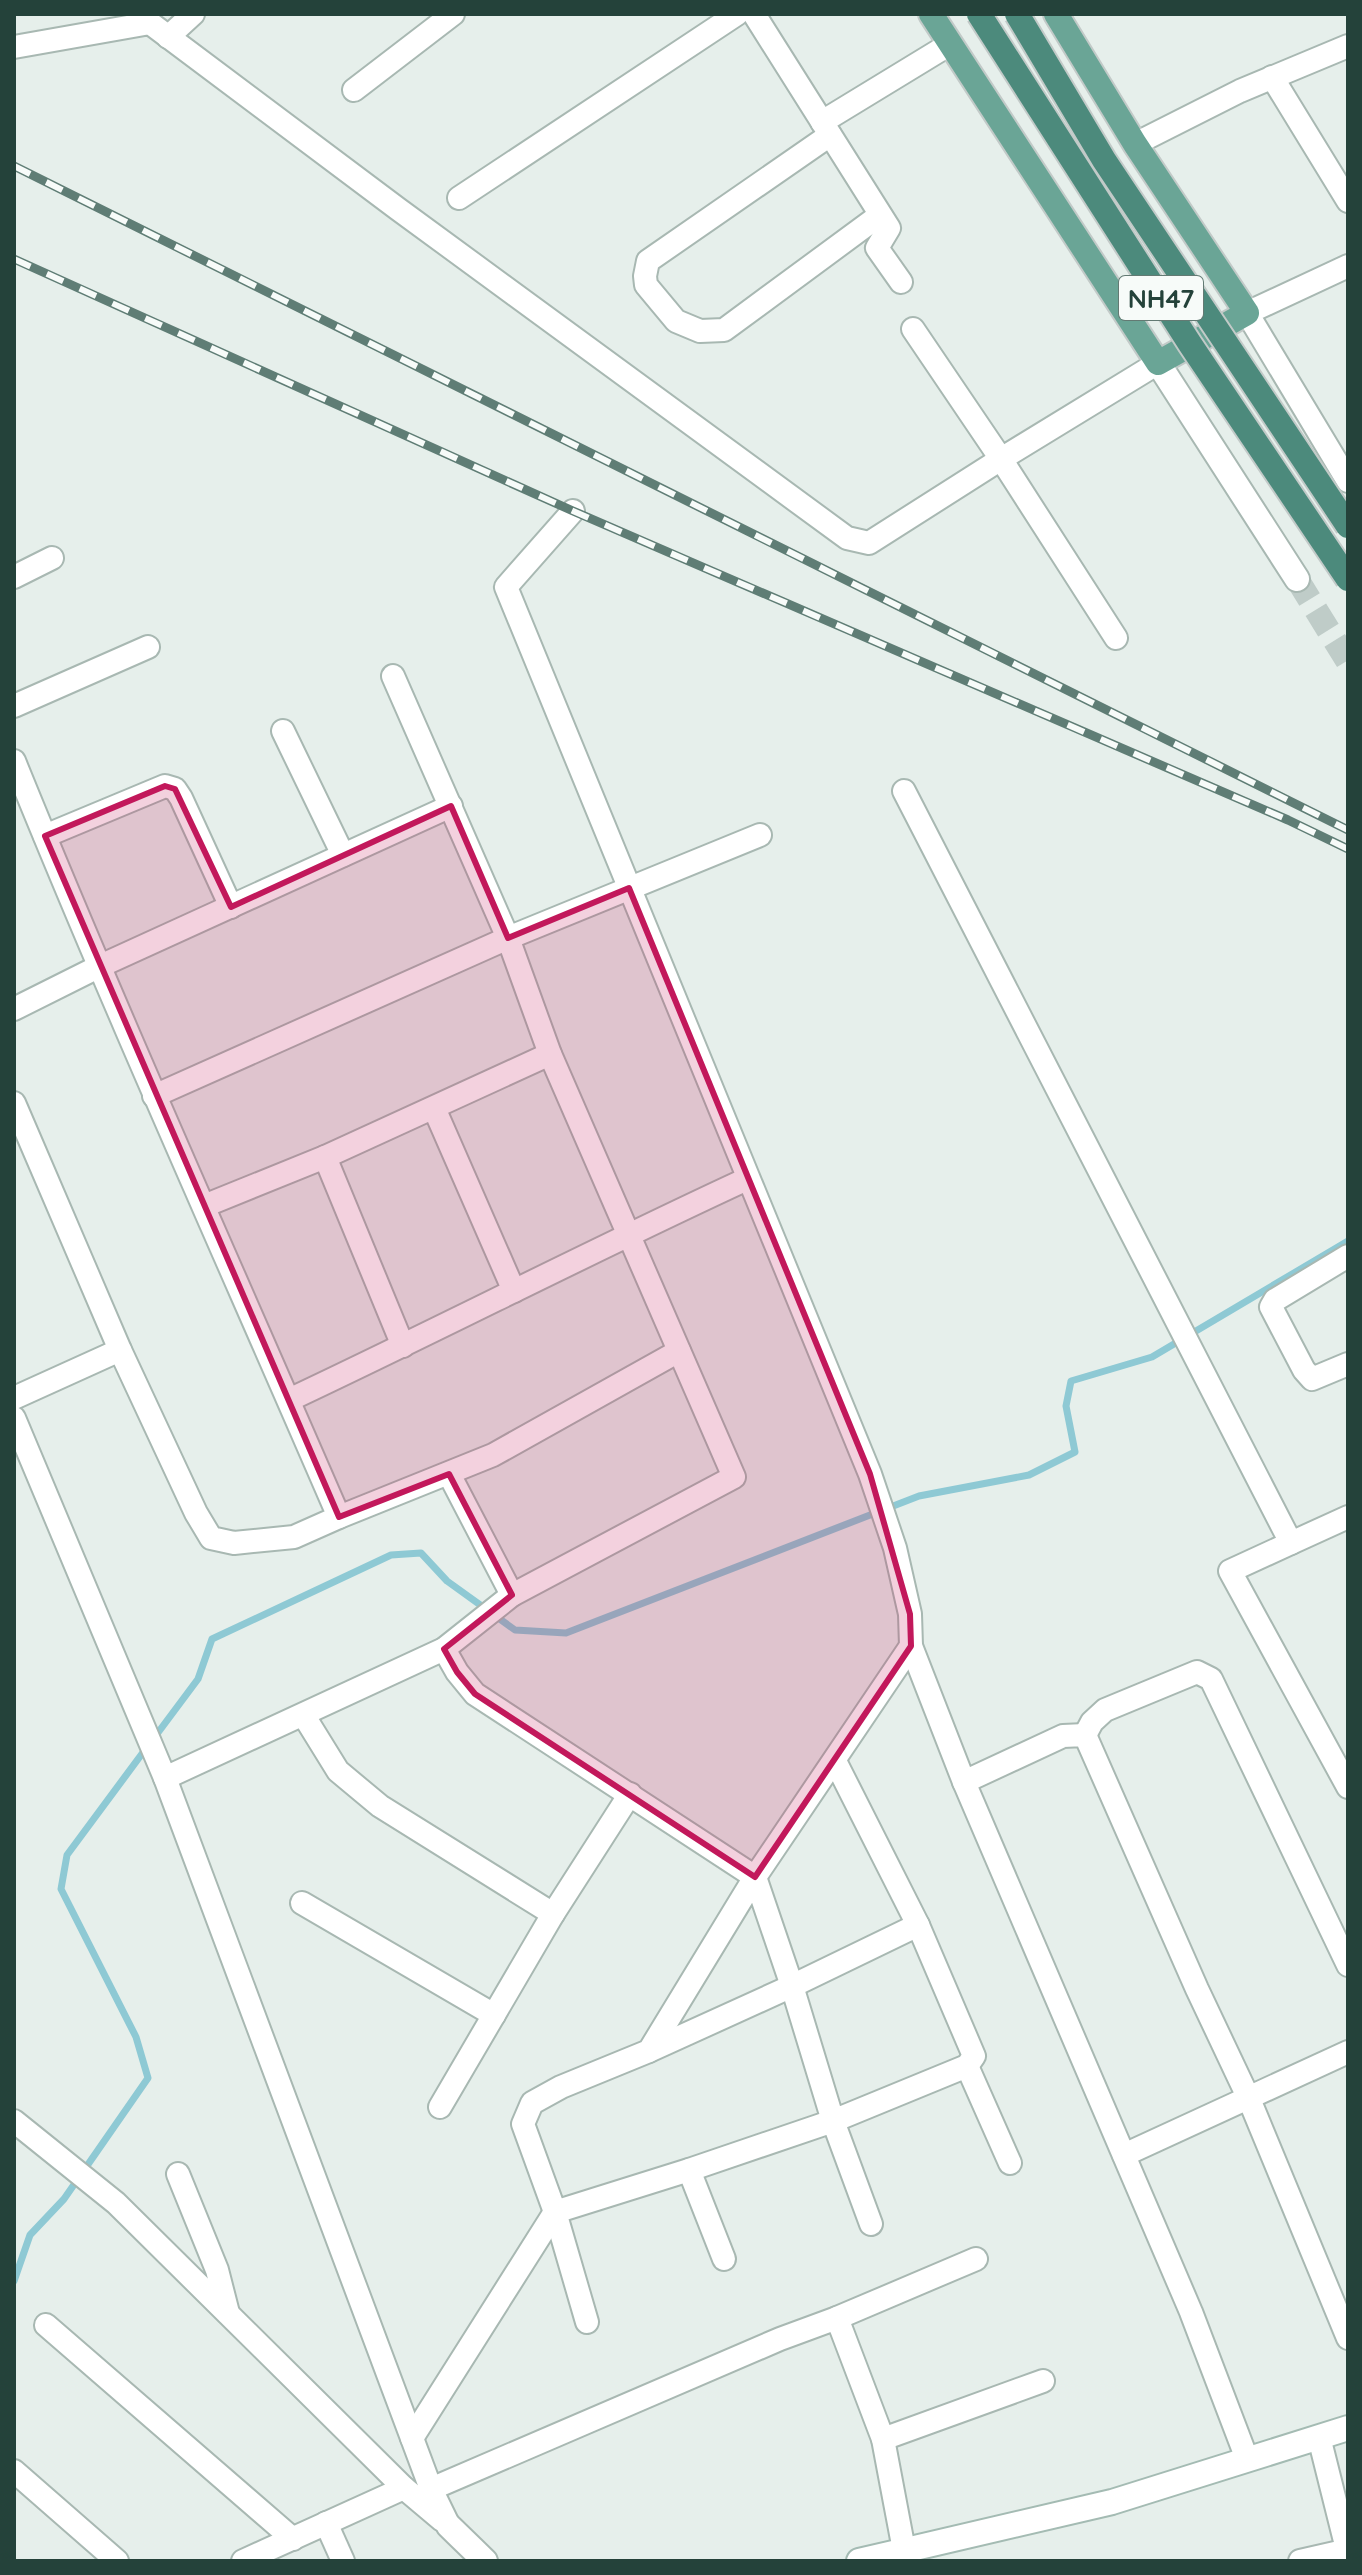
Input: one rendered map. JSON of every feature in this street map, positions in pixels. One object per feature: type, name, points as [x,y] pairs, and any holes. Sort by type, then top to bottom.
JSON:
[{"type":"highway","name":"NH47","points":[[979,14],[1190,344],[1348,579]]},
{"type":"highway","name":"NH47","points":[[1017,14],[1104,160],[1348,526]]},
{"type":"main road","points":[[931,14],[1297,579]]},
{"type":"main road","points":[[1056,14],[1135,144],[1247,313],[1158,363]]},
{"type":"main road","points":[[859,2561],[1112,2502],[1348,2428]]},
{"type":"main road","points":[[449,2526],[485,2561]]},
{"type":"street","points":[[168,37],[193,14]]},
{"type":"street","points":[[354,90],[453,14]]},
{"type":"street","points":[[459,198],[737,14]]},
{"type":"street","points":[[754,14],[889,228],[877,248],[901,282]]},
{"type":"street","points":[[14,47],[150,23],[598,358],[847,538],[869,543],[1158,363]]},
{"type":"street","points":[[880,215],[724,330],[700,331],[676,321],[646,285],[648,261],[826,129],[950,44]]},
{"type":"street","points":[[1135,144],[1240,91],[1348,46]]},
{"type":"street","points":[[1272,77],[1348,201]]},
{"type":"street","points":[[1348,266],[1247,313],[1348,481]]},
{"type":"street","points":[[913,329],[1116,638]]},
{"type":"street","points":[[573,511],[506,587],[870,1474],[895,1548],[910,1614],[911,1646],[964,1782],[1191,2312],[1247,2459]]},
{"type":"street","points":[[14,577],[52,558]]},
{"type":"street","points":[[14,706],[148,647]]},
{"type":"street","points":[[165,1778],[444,1649],[512,1595],[734,1477],[550,1054],[508,938],[393,676]]},
{"type":"street","points":[[283,731],[343,855]]},
{"type":"street","points":[[14,761],[98,967],[116,1002],[154,1096],[339,1517]]},
{"type":"street","points":[[45,836],[165,786],[175,789],[231,907]]},
{"type":"street","points":[[904,791],[1291,1543]]},
{"type":"street","points":[[14,1009],[98,967],[451,806]]},
{"type":"street","points":[[154,1096],[508,938],[760,835]]},
{"type":"street","points":[[204,1206],[325,1157],[550,1054]]},
{"type":"street","points":[[14,1103],[120,1350],[196,1513],[211,1538],[234,1543],[294,1537],[493,1455],[679,1351]]},
{"type":"street","points":[[434,1108],[514,1291]]},
{"type":"street","points":[[325,1157],[403,1346]]},
{"type":"street","points":[[289,1400],[629,1233],[747,1179]]},
{"type":"street","points":[[1348,1256],[1275,1300],[1271,1307],[1312,1379],[1348,1364]]},
{"type":"street","points":[[14,1398],[120,1350]]},
{"type":"street","points":[[14,1418],[165,1778],[431,2489],[449,2526]]},
{"type":"street","points":[[449,1474],[512,1595]]},
{"type":"street","points":[[1346,1780],[1230,1571],[1348,1517]]},
{"type":"street","points":[[649,2051],[755,1877],[911,1646]]},
{"type":"street","points":[[444,1649],[475,1694],[755,1877],[833,2121],[871,2224]]},
{"type":"street","points":[[1085,1735],[1092,1722],[1105,1710],[1197,1672],[1211,1679],[1348,1965]]},
{"type":"street","points":[[304,1716],[338,1771],[359,1790],[553,1914]]},
{"type":"street","points":[[964,1782],[1063,1736],[1085,1735]]},
{"type":"street","points":[[1085,1735],[1249,2099],[1348,2338]]},
{"type":"street","points":[[412,2438],[555,2212],[833,2121],[967,2066],[974,2056],[918,1925],[835,1761]]},
{"type":"street","points":[[440,2107],[553,1914],[630,1794]]},
{"type":"street","points":[[302,1903],[494,2015]]},
{"type":"street","points":[[587,2322],[555,2212],[523,2124],[532,2103],[561,2087],[792,1986],[918,1925]]},
{"type":"street","points":[[1124,2155],[1348,2052]]},
{"type":"street","points":[[967,2066],[1010,2163]]},
{"type":"street","points":[[14,2121],[116,2203],[404,2488],[449,2526]]},
{"type":"street","points":[[689,2170],[724,2259]]},
{"type":"street","points":[[178,2174],[217,2270],[229,2314]]},
{"type":"street","points":[[431,2489],[780,2339],[976,2259]]},
{"type":"street","points":[[837,2318],[883,2439],[904,2550]]},
{"type":"street","points":[[46,2325],[293,2539]]},
{"type":"street","points":[[883,2439],[1043,2381]]},
{"type":"street","points":[[1300,2561],[1348,2551],[1319,2437]]},
{"type":"street","points":[[14,2471],[117,2561]]},
{"type":"street","points":[[243,2561],[404,2488]]},
{"type":"street","points":[[326,2523],[343,2561]]},
{"type":"highlighted area","points":[[165,786],[175,789],[231,907],[451,806],[508,938],[629,888],[870,1474],[910,1614],[911,1646],[755,1877],[475,1694],[457,1672],[444,1649],[512,1595],[449,1474],[339,1517],[45,836]]},
{"type":"waterway","points":[[154,1738],[198,1679],[212,1639],[391,1555],[421,1553],[447,1581],[515,1630],[566,1633],[919,1496],[1029,1475],[1075,1452],[1066,1406],[1071,1381],[1152,1357],[1348,1241]]},
{"type":"waterway","points":[[14,2281],[30,2235],[64,2199],[148,2078],[136,2037],[61,1889],[67,1855],[147,1747]]},
{"type":"tunnel","points":[[1297,579],[1348,662]]},
{"type":"railway","points":[[14,166],[1348,830]]},
{"type":"railway","points":[[14,259],[573,511],[1288,820],[1348,849]]}]
